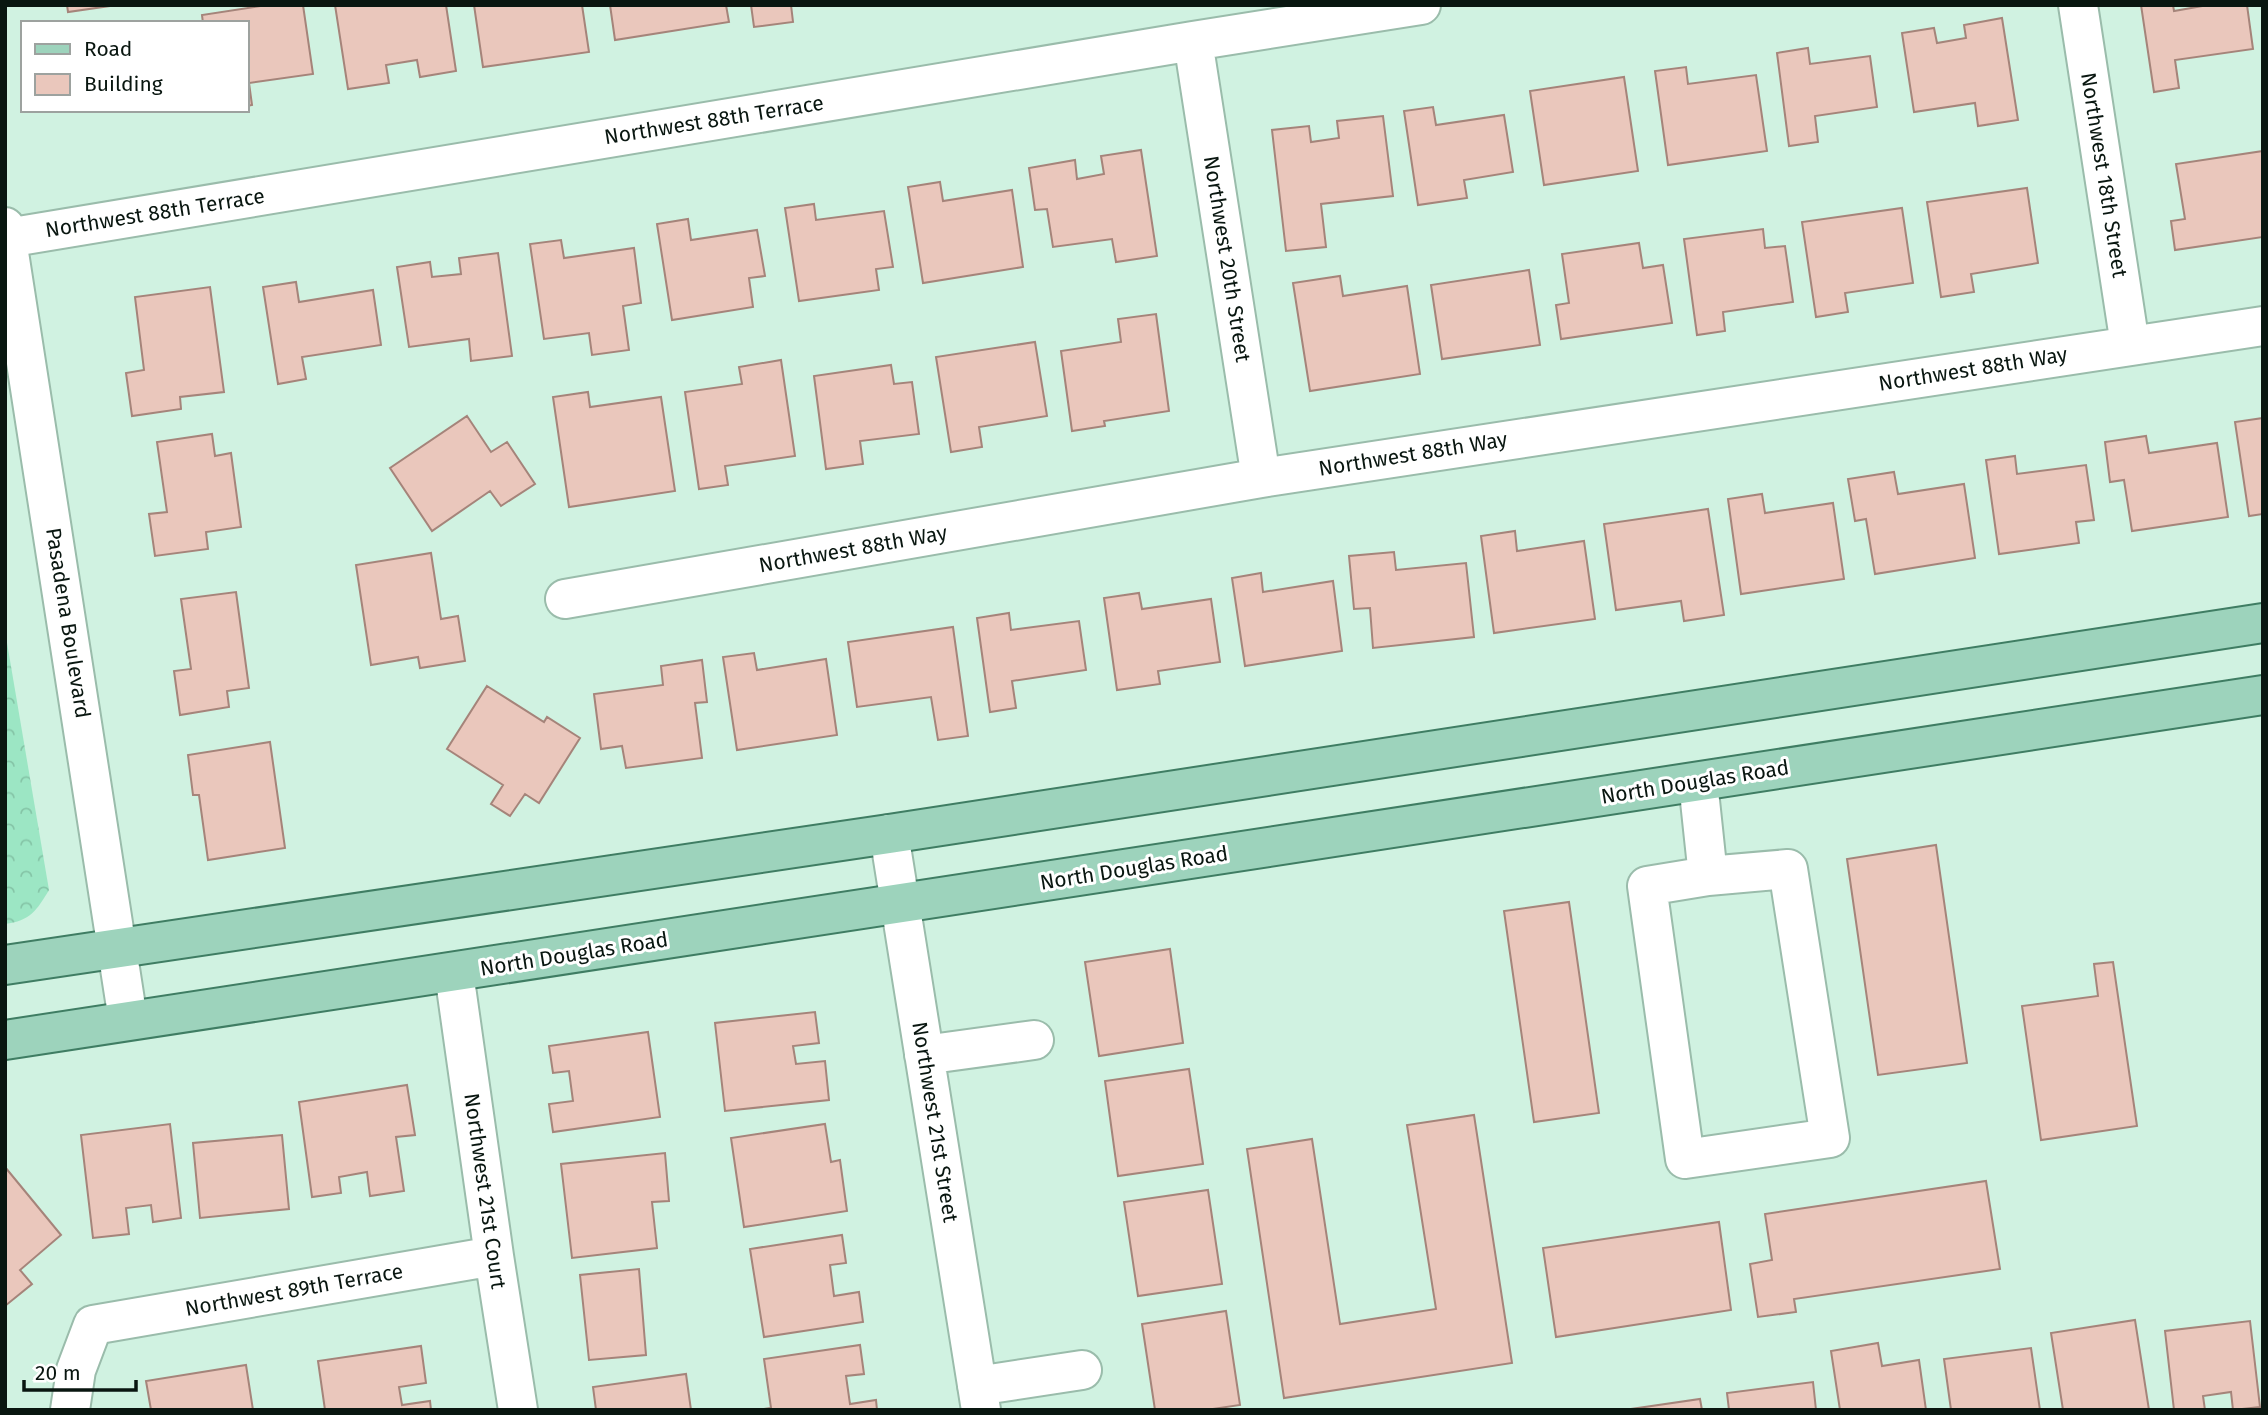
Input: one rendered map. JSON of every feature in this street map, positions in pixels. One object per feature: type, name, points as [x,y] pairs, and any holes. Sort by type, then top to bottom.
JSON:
[{"type":"main road","points":[[5,965],[889,834],[2263,623]]},
{"type":"main road","name":"North Douglas Road","points":[[5,1040],[2263,695]]},
{"type":"street","name":"Northwest 88th Terrace","points":[[6,232],[1421,5]]},
{"type":"street","name":"Northwest 18th Street","points":[[2078,5],[2130,345]]},
{"type":"street","name":"Northwest 20th Street","points":[[1193,41],[1261,478]]},
{"type":"street","name":"Pasadena Boulevard","points":[[6,232],[119,947],[128,1020]]},
{"type":"street","name":"Northwest 88th Way","points":[[565,599],[1261,478],[2263,326]]},
{"type":"street","points":[[1698,782],[1708,876]]},
{"type":"street","name":"Northwest 21st Street","points":[[889,834],[979,1398]]},
{"type":"street","points":[[1788,869],[1830,1138],[1685,1159],[1647,886],[1708,876],[1788,869]]},
{"type":"street","name":"Northwest 21st Court","points":[[454,973],[518,1410]]},
{"type":"street","points":[[924,1055],[1034,1040]]},
{"type":"street","name":"Northwest 89th Terrace","points":[[70,1410],[76,1370],[93,1325],[494,1256]]},
{"type":"street","points":[[979,1398],[1082,1370]]},
{"type":"green space","points":[[5,631],[49,890],[27,917],[5,924]]},
{"type":"building","points":[[67,5],[117,5],[68,12]]},
{"type":"building","points":[[267,5],[303,5],[313,74],[249,83],[252,105],[248,106],[248,21],[203,21],[202,15]]},
{"type":"building","points":[[335,5],[446,5],[456,71],[420,77],[417,60],[386,65],[389,83],[348,89]]},
{"type":"building","points":[[474,5],[582,5],[589,52],[483,67]]},
{"type":"building","points":[[610,5],[726,5],[729,22],[615,40]]},
{"type":"building","points":[[751,5],[791,5],[793,22],[754,27]]},
{"type":"building","points":[[2141,5],[2173,5],[2174,11],[2208,5],[2247,5],[2253,49],[2175,60],[2179,88],[2154,92]]},
{"type":"building","points":[[2002,18],[2018,120],[1978,126],[1975,103],[1914,112],[1902,33],[1934,28],[1937,43],[1966,38],[1964,25]]},
{"type":"building","points":[[1808,48],[1810,64],[1870,56],[1877,107],[1815,116],[1818,142],[1789,146],[1777,53]]},
{"type":"building","points":[[1686,67],[1688,84],[1756,75],[1767,151],[1668,165],[1655,71]]},
{"type":"building","points":[[1624,77],[1638,171],[1544,185],[1530,91]]},
{"type":"building","points":[[1433,107],[1436,125],[1504,115],[1513,172],[1464,180],[1467,198],[1418,205],[1404,111]]},
{"type":"building","points":[[1383,116],[1393,196],[1321,204],[1326,247],[1286,251],[1272,130],[1309,126],[1311,142],[1339,138],[1337,121]]},
{"type":"building","points":[[1141,150],[1157,256],[1116,262],[1112,239],[1053,247],[1047,209],[1035,210],[1029,168],[1075,160],[1077,179],[1104,174],[1101,156]]},
{"type":"building","points":[[2263,151],[2263,237],[2175,250],[2171,221],[2185,219],[2176,164]]},
{"type":"building","points":[[940,182],[943,201],[1012,190],[1023,267],[923,283],[908,187]]},
{"type":"building","points":[[2027,188],[2038,263],[1971,274],[1974,292],[1941,297],[1927,202]]},
{"type":"building","points":[[814,204],[816,220],[884,211],[893,267],[876,269],[879,290],[799,301],[785,208]]},
{"type":"building","points":[[1902,208],[1913,283],[1845,293],[1848,312],[1816,317],[1802,222]]},
{"type":"building","points":[[688,219],[691,240],[757,230],[765,276],[749,278],[753,307],[672,320],[657,224]]},
{"type":"building","points":[[1763,229],[1765,248],[1785,246],[1793,302],[1723,312],[1725,331],[1697,335],[1684,239]]},
{"type":"building","points":[[561,240],[564,258],[634,248],[641,303],[623,306],[629,350],[592,355],[589,333],[544,339],[530,244]]},
{"type":"building","points":[[1639,243],[1643,268],[1663,265],[1672,323],[1561,339],[1556,305],[1569,303],[1562,254]]},
{"type":"building","points":[[498,253],[512,356],[471,361],[469,339],[409,347],[397,267],[430,262],[432,277],[461,274],[459,258]]},
{"type":"building","points":[[1529,270],[1540,345],[1442,359],[1431,285]]},
{"type":"building","points":[[1340,276],[1343,296],[1407,286],[1420,374],[1310,391],[1293,283]]},
{"type":"building","points":[[296,282],[299,302],[373,290],[381,345],[302,357],[306,379],[278,384],[263,287]]},
{"type":"building","points":[[210,287],[224,392],[180,397],[181,409],[132,416],[126,373],[144,370],[135,297]]},
{"type":"building","points":[[1156,314],[1169,411],[1104,421],[1105,426],[1072,431],[1061,351],[1121,342],[1118,319]]},
{"type":"building","points":[[1035,342],[1047,416],[979,427],[982,447],[951,452],[936,357]]},
{"type":"building","points":[[781,360],[795,456],[725,466],[728,485],[699,489],[685,392],[742,384],[739,367]]},
{"type":"building","points":[[891,365],[894,384],[912,382],[919,434],[860,441],[863,464],[826,469],[814,376]]},
{"type":"building","points":[[588,392],[590,407],[661,397],[675,491],[569,507],[553,397]]},
{"type":"building","points":[[467,416],[491,452],[507,442],[535,484],[501,506],[490,491],[432,531],[390,468]]},
{"type":"building","points":[[2263,418],[2263,514],[2249,516],[2235,422]]},
{"type":"building","points":[[212,434],[215,456],[231,453],[241,527],[206,532],[208,549],[155,556],[149,514],[167,512],[157,442]]},
{"type":"building","points":[[2146,436],[2149,453],[2217,443],[2228,517],[2132,531],[2124,480],[2110,482],[2105,442]]},
{"type":"building","points":[[2015,456],[2017,474],[2086,465],[2094,520],[2076,522],[2079,543],[1999,554],[1986,460]]},
{"type":"building","points":[[1894,472],[1898,494],[1964,484],[1975,558],[1875,574],[1866,519],[1855,521],[1848,479]]},
{"type":"building","points":[[1762,494],[1765,513],[1833,503],[1844,579],[1741,594],[1728,499]]},
{"type":"building","points":[[1708,509],[1724,615],[1684,621],[1681,601],[1616,610],[1604,524]]},
{"type":"building","points":[[1515,531],[1517,551],[1584,541],[1595,619],[1494,633],[1481,536]]},
{"type":"building","points":[[1394,552],[1396,570],[1466,563],[1474,637],[1373,648],[1370,608],[1354,609],[1349,556]]},
{"type":"building","points":[[431,553],[441,619],[458,616],[465,661],[420,668],[418,657],[371,665],[356,565]]},
{"type":"building","points":[[1261,573],[1263,592],[1333,581],[1342,651],[1245,666],[1232,578]]},
{"type":"building","points":[[236,592],[249,688],[227,691],[229,707],[180,715],[174,671],[191,669],[181,599]]},
{"type":"building","points":[[1139,593],[1142,609],[1211,599],[1220,662],[1158,671],[1160,684],[1117,690],[1104,598]]},
{"type":"building","points":[[1009,613],[1011,630],[1079,621],[1086,670],[1012,681],[1016,708],[990,712],[977,618]]},
{"type":"building","points":[[953,627],[968,736],[938,740],[931,697],[857,707],[848,642]]},
{"type":"building","points":[[754,653],[757,670],[826,659],[837,735],[737,750],[723,657]]},
{"type":"building","points":[[702,660],[707,702],[695,703],[702,758],[626,768],[622,746],[601,749],[594,694],[663,685],[661,666]]},
{"type":"building","points":[[487,686],[544,722],[547,717],[580,738],[539,803],[525,794],[510,816],[491,804],[503,785],[447,749]]},
{"type":"building","points":[[270,742],[285,848],[208,860],[199,795],[193,795],[188,755]]},
{"type":"building","points":[[1936,845],[1967,1063],[1878,1075],[1847,859]]},
{"type":"building","points":[[1569,902],[1599,1113],[1534,1122],[1504,911]]},
{"type":"building","points":[[1170,949],[1183,1043],[1099,1056],[1085,962]]},
{"type":"building","points":[[2113,962],[2137,1126],[2041,1140],[2022,1006],[2098,996],[2094,964]]},
{"type":"building","points":[[815,1012],[819,1043],[793,1046],[796,1064],[825,1061],[829,1100],[725,1111],[715,1023]]},
{"type":"building","points":[[648,1032],[660,1117],[553,1132],[549,1104],[573,1101],[569,1071],[553,1073],[549,1046]]},
{"type":"building","points":[[1189,1069],[1203,1164],[1118,1176],[1105,1081]]},
{"type":"building","points":[[407,1085],[415,1135],[396,1137],[404,1191],[370,1196],[367,1172],[339,1177],[341,1193],[312,1197],[299,1102]]},
{"type":"building","points":[[1474,1115],[1512,1363],[1284,1398],[1247,1149],[1312,1139],[1340,1324],[1436,1309],[1407,1125]]},
{"type":"building","points":[[170,1124],[181,1218],[153,1222],[151,1205],[126,1208],[129,1234],[93,1238],[81,1135]]},
{"type":"building","points":[[825,1124],[831,1162],[840,1160],[847,1211],[744,1227],[731,1138]]},
{"type":"building","points":[[282,1135],[289,1209],[200,1218],[193,1143]]},
{"type":"building","points":[[665,1153],[669,1201],[652,1202],[657,1248],[572,1258],[561,1164]]},
{"type":"building","points":[[5,1167],[61,1235],[20,1270],[32,1284],[5,1306]]},
{"type":"building","points":[[1986,1181],[2000,1269],[1794,1299],[1796,1312],[1758,1317],[1750,1264],[1772,1260],[1765,1214]]},
{"type":"building","points":[[1208,1190],[1222,1284],[1138,1296],[1124,1202]]},
{"type":"building","points":[[1719,1222],[1731,1310],[1556,1337],[1543,1248]]},
{"type":"building","points":[[842,1235],[846,1263],[830,1265],[834,1296],[859,1292],[863,1322],[764,1337],[750,1249]]},
{"type":"building","points":[[639,1269],[646,1355],[589,1360],[580,1275]]},
{"type":"building","points":[[1226,1311],[1240,1405],[1206,1410],[1155,1410],[1142,1324]]},
{"type":"building","points":[[2135,1320],[2149,1410],[2063,1410],[2051,1333]]},
{"type":"building","points":[[2250,1321],[2260,1407],[2233,1410],[2231,1392],[2203,1396],[2205,1410],[2174,1410],[2165,1331]]},
{"type":"building","points":[[1878,1343],[1882,1366],[1919,1360],[1926,1410],[1840,1410],[1831,1351]]},
{"type":"building","points":[[860,1345],[864,1374],[846,1376],[850,1404],[876,1400],[877,1410],[758,1410],[771,1408],[764,1359]]},
{"type":"building","points":[[421,1346],[426,1383],[399,1387],[402,1405],[430,1401],[431,1410],[325,1410],[318,1361]]},
{"type":"building","points":[[2031,1348],[2040,1410],[1951,1410],[1944,1359]]},
{"type":"building","points":[[246,1365],[253,1410],[151,1410],[146,1381]]},
{"type":"building","points":[[686,1374],[691,1410],[596,1410],[593,1387]]},
{"type":"building","points":[[1813,1382],[1816,1410],[1729,1410],[1727,1393]]},
{"type":"building","points":[[1700,1399],[1702,1410],[1624,1410]]}]
